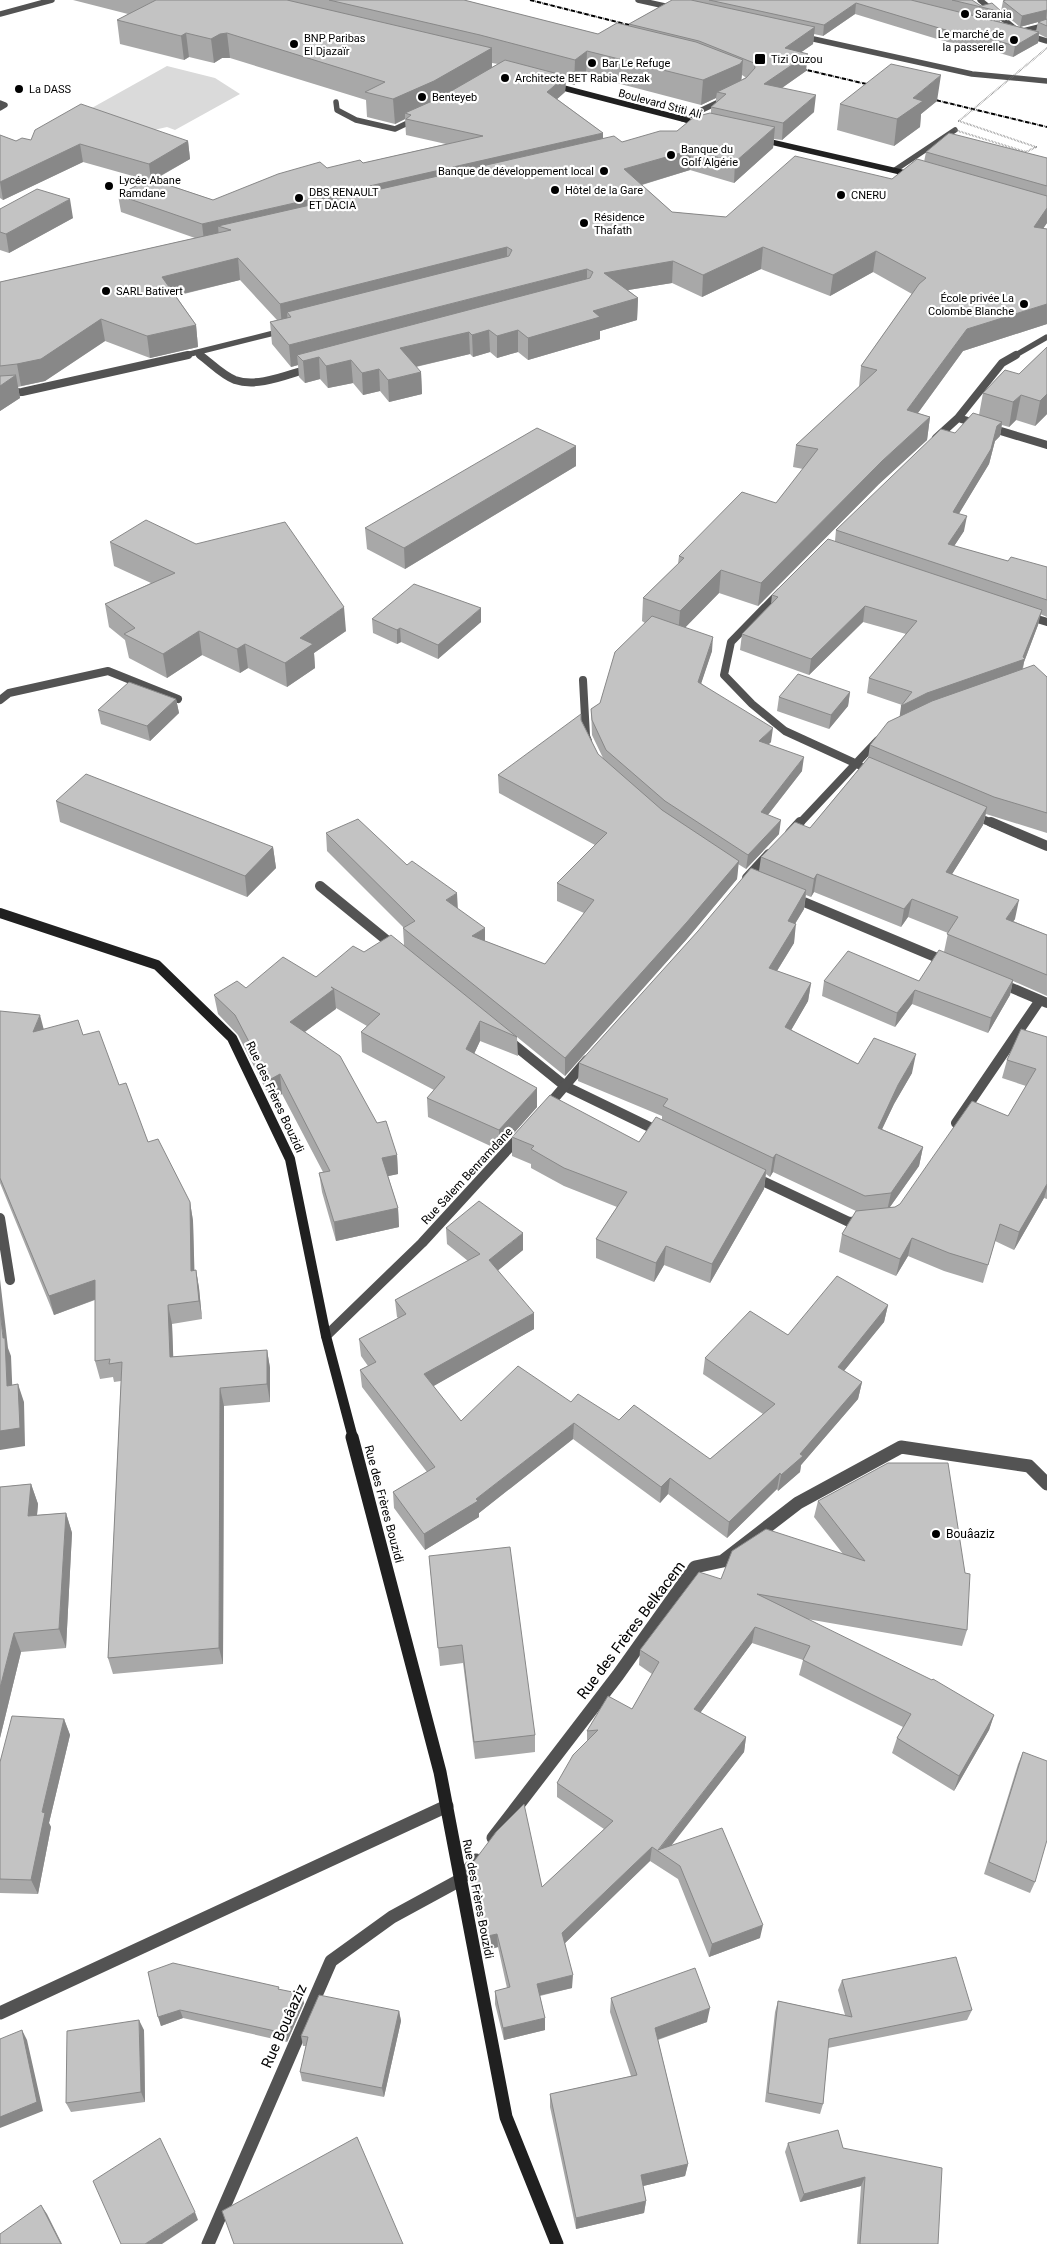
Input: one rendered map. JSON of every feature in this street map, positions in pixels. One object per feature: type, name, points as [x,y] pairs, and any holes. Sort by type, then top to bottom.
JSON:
[{"type":"main road","name":"Boulevard Stiti Ali","points":[[545,83],[683,119],[709,129]]},
{"type":"main road","points":[[756,139],[895,170],[922,178]]},
{"type":"main road","name":"Rue des Frères Bouzidi","points":[[0,913],[156,965],[232,1038],[290,1159],[326,1336],[440,1772],[506,2117],[557,2244]]},
{"type":"street","points":[[0,14],[52,0]]},
{"type":"street","points":[[638,0],[682,10]]},
{"type":"street","points":[[980,0],[1019,32]]},
{"type":"street","points":[[1019,32],[1047,25]]},
{"type":"street","points":[[1001,28],[1047,41]]},
{"type":"street","points":[[790,34],[972,74],[1047,81]]},
{"type":"street","points":[[683,119],[733,96]]},
{"type":"street","points":[[336,102],[337,110],[356,120],[394,129],[428,113]]},
{"type":"street","points":[[0,103],[5,105],[0,108]]},
{"type":"street","points":[[699,131],[709,129]]},
{"type":"street","points":[[895,170],[955,130]]},
{"type":"street","points":[[0,393],[22,392],[197,353],[291,329]]},
{"type":"street","points":[[931,443],[958,418],[1002,363],[1047,337]]},
{"type":"street","points":[[197,353],[235,380],[261,381],[319,366]]},
{"type":"street","points":[[958,418],[1047,445]]},
{"type":"street","points":[[784,588],[731,642],[724,675],[752,704],[785,731],[859,766]]},
{"type":"street","points":[[1019,613],[1047,622]]},
{"type":"street","points":[[0,700],[9,693],[108,671],[178,699]]},
{"type":"street","points":[[583,680],[586,736],[594,752]]},
{"type":"street","points":[[746,879],[859,766],[882,736],[890,732]]},
{"type":"street","points":[[965,811],[1047,846]]},
{"type":"street","points":[[320,886],[404,955]]},
{"type":"street","points":[[784,893],[958,966]]},
{"type":"street","points":[[952,1129],[1044,1002],[994,981]]},
{"type":"street","points":[[504,1036],[565,1086],[671,1137]]},
{"type":"street","points":[[539,1116],[591,1056]]},
{"type":"street","name":"Rue Salem Benramdane","points":[[326,1336],[422,1243],[526,1130]]},
{"type":"street","points":[[742,1171],[849,1222],[874,1220]]},
{"type":"street","points":[[0,1218],[10,1280]]},
{"type":"street","name":"Rue des Frères Belkacem","points":[[460,1880],[618,1675],[695,1567],[723,1561],[798,1503],[901,1447],[1029,1466],[1047,1484]]},
{"type":"street","points":[[0,2013],[447,1806]]},
{"type":"street","name":"Rue Bouâaziz","points":[[208,2244],[331,1961],[392,1917],[460,1880]]},
{"type":"path","points":[[955,130],[1026,152],[1036,146],[959,121],[1047,48]]},
{"type":"shaded area","points":[[167,66],[215,78],[240,94],[175,130],[167,127],[145,132],[81,114]]},
{"type":"building","points":[[156,0],[287,0],[492,48],[434,81],[393,99],[365,92],[385,82],[227,33],[220,34],[211,39],[186,33],[181,36],[117,20]]},
{"type":"building","points":[[329,0],[464,0],[598,34],[617,23],[696,42],[743,60],[740,64],[703,80],[587,51],[575,60],[480,35]]},
{"type":"building","points":[[672,0],[691,0],[815,27],[785,48],[808,54],[764,84],[816,95],[783,123],[711,107],[726,94],[717,92],[746,78],[755,68],[754,63],[699,41],[629,24]]},
{"type":"building","points":[[709,0],[911,0],[1039,32],[1015,46],[978,35],[949,31],[856,3],[824,25]]},
{"type":"building","points":[[952,0],[972,0],[981,6],[992,3],[1002,12]]},
{"type":"building","points":[[1047,0],[1047,10],[1022,16],[1003,1]]},
{"type":"building","points":[[1047,19],[1047,26],[1038,22]]},
{"type":"building","points":[[505,60],[566,76],[547,92],[603,133],[202,224],[118,195],[150,179],[213,200],[278,174],[320,162],[327,168],[360,160],[363,163],[483,136],[406,119],[411,115],[405,113],[439,98]]},
{"type":"building","points":[[891,64],[941,75],[913,98],[923,101],[897,119],[840,104]]},
{"type":"building","points":[[81,104],[188,141],[149,164],[80,144],[0,182],[0,135],[16,141],[22,138],[31,140],[35,130]]},
{"type":"building","points":[[710,113],[775,127],[735,162],[691,150],[624,169],[672,212],[726,217],[795,156],[892,179],[917,159],[1047,196],[1047,208],[1034,227],[1047,229],[1047,304],[967,329],[907,410],[930,417],[882,461],[761,583],[721,570],[680,611],[643,598],[684,558],[679,556],[742,492],[776,503],[818,449],[796,445],[877,370],[861,366],[919,284],[926,278],[876,251],[833,275],[763,247],[703,275],[673,261],[604,273],[638,298],[593,311],[600,317],[528,338],[518,330],[497,336],[489,330],[472,335],[469,332],[400,348],[421,372],[388,380],[379,369],[362,373],[351,360],[326,366],[319,357],[303,361],[297,355],[590,278],[593,272],[587,269],[289,345],[270,322],[291,317],[287,312],[509,256],[512,250],[507,247],[280,304],[238,258],[162,277],[196,325],[147,336],[101,319],[41,359],[0,366],[0,282],[231,230],[218,226],[614,136],[622,142],[660,131],[677,131],[694,117]]},
{"type":"building","points":[[949,133],[1047,158],[1047,186],[926,152]]},
{"type":"building","points":[[37,189],[70,199],[6,234],[0,232],[0,209]]},
{"type":"building","points":[[1047,347],[1047,394],[1040,401],[1021,395],[1013,402],[983,393],[1005,370],[1019,374]]},
{"type":"building","points":[[16,375],[0,386],[0,376]]},
{"type":"building","points":[[973,413],[1002,422],[997,426],[991,449],[953,512],[967,516],[948,544],[1008,561],[1011,557],[1047,567],[1047,600],[836,530],[941,429],[955,433]]},
{"type":"building","points":[[537,428],[576,446],[404,548],[365,528]]},
{"type":"building","points":[[146,520],[196,544],[285,522],[344,607],[300,638],[313,644],[285,663],[245,644],[237,649],[199,631],[163,654],[124,634],[135,628],[105,604],[175,573],[110,542]]},
{"type":"building","points":[[828,539],[1042,610],[1023,657],[1025,659],[927,693],[901,706],[912,692],[869,678],[917,621],[865,606],[811,659],[742,634],[778,597],[772,595]]},
{"type":"building","points":[[414,584],[481,608],[438,645],[400,628],[397,630],[372,619]]},
{"type":"building","points":[[652,616],[713,637],[698,682],[773,728],[759,741],[804,757],[761,812],[781,820],[748,855],[665,801],[606,750],[592,720],[591,709],[600,703],[615,652]]},
{"type":"building","points":[[1034,665],[1047,677],[1047,813],[994,797],[870,745],[888,722],[932,701]]},
{"type":"building","points":[[798,674],[850,692],[831,715],[779,697]]},
{"type":"building","points":[[129,682],[176,699],[147,726],[98,710]]},
{"type":"building","points":[[581,714],[581,720],[598,754],[662,810],[739,861],[565,1058],[403,928],[415,921],[326,833],[358,819],[407,865],[412,861],[457,893],[446,900],[485,928],[472,936],[545,964],[594,900],[557,883],[607,833],[498,775]]},
{"type":"building","points":[[869,757],[987,807],[946,872],[1019,900],[1006,919],[1047,935],[1047,975],[947,934],[958,917],[912,899],[904,909],[817,874],[814,879],[761,857],[795,822],[810,828]]},
{"type":"building","points":[[86,774],[273,847],[245,876],[56,801]]},
{"type":"building","points":[[751,868],[806,890],[788,921],[796,924],[769,968],[811,983],[785,1027],[858,1064],[874,1038],[916,1054],[898,1085],[878,1128],[923,1147],[891,1193],[865,1196],[776,1154],[773,1158],[663,1106],[668,1099],[579,1063],[698,931]]},
{"type":"building","points":[[391,935],[517,1037],[480,1021],[466,1049],[537,1088],[499,1130],[427,1098],[445,1077],[361,1032],[380,1014],[331,987],[334,989],[290,1022],[340,1056],[377,1123],[386,1121],[397,1155],[382,1158],[398,1208],[334,1222],[319,1173],[330,1171],[280,1074],[269,1080],[235,1015],[214,995],[237,981],[246,988],[283,957],[316,977],[353,946],[364,952]]},
{"type":"building","points":[[939,950],[1013,980],[991,1018],[915,990],[897,1013],[824,981],[848,951],[919,981]]},
{"type":"building","points":[[0,1011],[40,1015],[33,1032],[78,1020],[83,1035],[99,1031],[119,1085],[126,1083],[148,1142],[158,1139],[190,1202],[191,1271],[196,1270],[199,1301],[168,1305],[170,1357],[267,1350],[267,1384],[220,1388],[219,1648],[108,1658],[122,1362],[109,1364],[110,1359],[95,1361],[95,1280],[49,1296],[0,1178]]},
{"type":"building","points":[[1021,1029],[1047,1037],[1047,1184],[1019,1232],[1000,1224],[988,1265],[949,1253],[912,1238],[900,1259],[842,1234],[856,1211],[895,1207],[900,1204],[972,1101],[1008,1116],[1036,1069],[1007,1060]]},
{"type":"building","points":[[550,1095],[639,1142],[656,1117],[766,1170],[712,1264],[666,1246],[656,1263],[596,1239],[627,1192],[564,1168],[531,1149],[534,1146],[512,1137]]},
{"type":"building","points":[[479,1201],[523,1233],[489,1260],[534,1313],[424,1374],[461,1421],[518,1366],[571,1402],[578,1394],[619,1420],[634,1405],[710,1459],[775,1404],[705,1358],[750,1311],[788,1335],[837,1276],[888,1305],[838,1367],[862,1382],[800,1454],[803,1456],[781,1475],[780,1473],[729,1522],[670,1478],[661,1487],[574,1423],[476,1499],[478,1501],[424,1534],[393,1492],[435,1467],[360,1370],[376,1362],[359,1339],[406,1314],[395,1300],[480,1254],[446,1228]]},
{"type":"building","points":[[0,1310],[3,1338],[5,1338],[7,1386],[18,1384],[20,1428],[0,1431]]},
{"type":"building","points":[[888,1463],[948,1463],[965,1573],[970,1574],[967,1630],[757,1594],[933,1679],[994,1715],[959,1776],[897,1738],[911,1714],[803,1660],[810,1646],[755,1627],[694,1709],[746,1737],[658,1850],[722,1828],[763,1925],[712,1944],[680,1866],[652,1847],[562,1933],[573,1975],[537,1984],[545,2018],[503,2028],[495,1991],[510,1987],[497,1934],[483,1937],[469,1868],[496,1832],[524,1804],[542,1887],[613,1821],[557,1783],[573,1755],[598,1730],[587,1731],[608,1696],[632,1709],[659,1662],[640,1650],[699,1572],[721,1579],[732,1551],[766,1529],[865,1561],[818,1501]]},
{"type":"building","points":[[31,1484],[28,1516],[66,1513],[59,1629],[14,1633],[0,1688],[0,1487]]},
{"type":"building","points":[[510,1547],[535,1735],[474,1742],[462,1645],[438,1648],[429,1556]]},
{"type":"building","points":[[12,1716],[64,1719],[42,1812],[45,1813],[31,1880],[0,1879],[0,1762]]},
{"type":"building","points":[[1023,1752],[1047,1761],[1047,1840],[1035,1882],[989,1862]]},
{"type":"building","points":[[956,1957],[972,2010],[829,2039],[823,2104],[768,2093],[778,2001],[852,2017],[842,1980]]},
{"type":"building","points":[[173,1963],[302,1994],[284,2033],[180,2010],[158,2017],[148,1972]]},
{"type":"building","points":[[695,1968],[710,2008],[655,2028],[688,2164],[641,2175],[646,2201],[576,2218],[550,2094],[637,2075],[611,1998]]},
{"type":"building","points":[[319,1995],[399,2011],[382,2088],[300,2072],[308,2037],[301,2036]]},
{"type":"building","points":[[139,2020],[141,2092],[66,2103],[67,2031]]},
{"type":"building","points":[[22,2030],[37,2102],[0,2117],[0,2039]]},
{"type":"building","points":[[838,2130],[843,2148],[942,2168],[938,2244],[860,2244],[865,2177],[804,2194],[788,2143]]},
{"type":"building","points":[[357,2137],[403,2244],[234,2244],[222,2211]]},
{"type":"building","points":[[160,2138],[195,2212],[145,2244],[121,2244],[93,2181]]},
{"type":"building","points":[[41,2205],[61,2244],[0,2244],[0,2234]]},
{"type":"railway","points":[[530,0],[641,28]]},
{"type":"railway","points":[[794,67],[879,87]]},
{"type":"railway","points":[[923,97],[1047,127]]},
{"type":"place","name":"Sarania","points":[[965,14]]},
{"type":"place","name":"Le marché de la passerelle","points":[[1014,40]]},
{"type":"place","name":"BNP Paribas El Djazaïr","points":[[294,44]]},
{"type":"place","name":"Tizi Ouzou","points":[[760,59]]},
{"type":"place","name":"Bar Le Refuge","points":[[592,63]]},
{"type":"place","name":"Architecte BET Rabia Rezak","points":[[505,78]]},
{"type":"place","name":"La DASS","points":[[19,89]]},
{"type":"place","name":"Benteyeb","points":[[422,97]]},
{"type":"place","name":"Banque du Golf Algérie","points":[[671,155]]},
{"type":"place","name":"Banque de développement local","points":[[604,171]]},
{"type":"place","name":"Lycée Abane Ramdane","points":[[109,186]]},
{"type":"place","name":"Hôtel de la Gare","points":[[555,190]]},
{"type":"place","name":"CNERU","points":[[841,195]]},
{"type":"place","name":"DBS RENAULT ET DACIA","points":[[299,198]]},
{"type":"place","name":"Résidence Thafath","points":[[584,223]]},
{"type":"place","name":"SARL Bativert","points":[[106,291]]},
{"type":"place","name":"École privée La Colombe Blanche","points":[[1024,304]]},
{"type":"place","name":"Bouâaziz","points":[[936,1534]]}]
